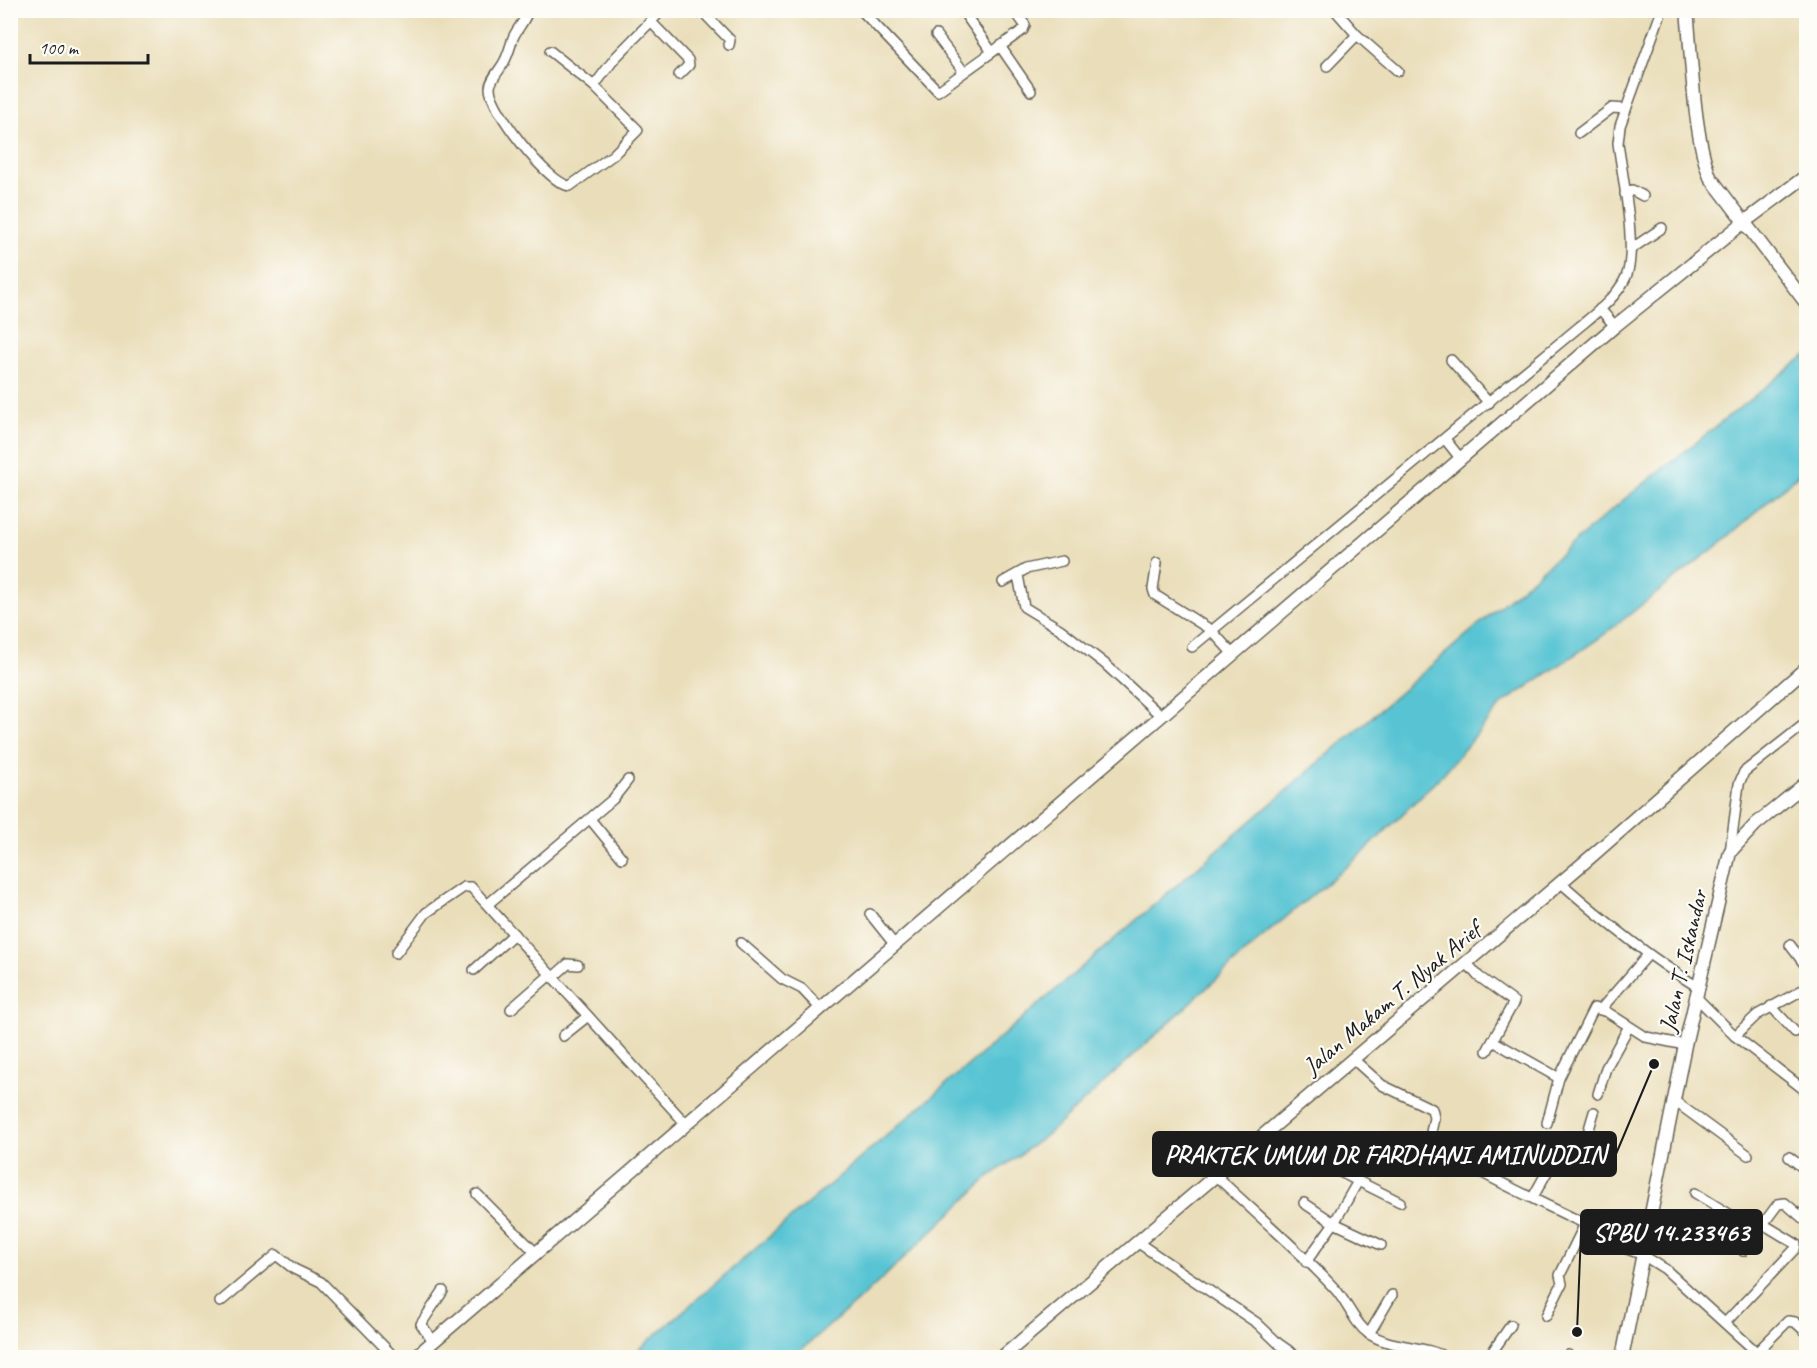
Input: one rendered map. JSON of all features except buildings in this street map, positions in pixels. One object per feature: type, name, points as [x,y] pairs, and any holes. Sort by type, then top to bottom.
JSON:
[{"type":"street","points":[[528,10],[526,21],[513,37],[506,60],[490,88],[498,114],[541,166],[565,186],[574,184],[602,164],[638,130],[594,86],[550,51]]},
{"type":"street","points":[[594,86],[615,58],[662,10]]},
{"type":"street","points":[[701,10],[730,40],[729,45]]},
{"type":"street","points":[[861,10],[934,90],[941,90],[1025,28],[1014,10]]},
{"type":"street","points":[[962,10],[1031,91]]},
{"type":"street","points":[[1335,10],[1357,35],[1398,70]]},
{"type":"street","points":[[1192,646],[1212,632],[1600,309],[1626,278],[1631,249],[1618,134],[1662,10]]},
{"type":"street","points":[[1687,10],[1698,114],[1707,168],[1715,186],[1806,303]]},
{"type":"street","points":[[650,21],[688,60],[689,65],[679,75]]},
{"type":"street","points":[[936,35],[964,72]]},
{"type":"street","points":[[1327,66],[1357,35]]},
{"type":"street","points":[[1579,133],[1612,108],[1626,109]]},
{"type":"street","points":[[414,1358],[427,1334],[894,944],[1458,455],[1743,223],[1806,176]]},
{"type":"street","points":[[1625,194],[1632,190],[1643,196]]},
{"type":"street","points":[[1631,249],[1662,228]]},
{"type":"street","points":[[1600,309],[1615,326]]},
{"type":"street","points":[[1451,360],[1489,403]]},
{"type":"street","points":[[1445,439],[1458,455]]},
{"type":"street","points":[[1003,582],[1026,569],[1062,561]]},
{"type":"street","points":[[1157,563],[1155,596],[1212,632],[1230,651]]},
{"type":"street","points":[[1018,575],[1024,607],[1105,664],[1160,715]]},
{"type":"street","name":"Jalan Makam T. Nyak Arief","points":[[1001,1358],[1467,962],[1806,668]]},
{"type":"street","points":[[1730,852],[1738,784],[1744,772],[1806,723]]},
{"type":"street","points":[[488,904],[613,799],[628,780]]},
{"type":"street","name":"Jalan T. Iskandar","points":[[1622,1358],[1673,1100],[1730,852],[1756,824],[1806,783]]},
{"type":"street","points":[[590,819],[622,858]]},
{"type":"street","points":[[1560,882],[1612,929],[1697,992],[1735,1036],[1806,1091]]},
{"type":"street","points":[[396,953],[426,913],[464,886],[471,887],[683,1121]]},
{"type":"street","points":[[870,914],[894,944]]},
{"type":"street","points":[[474,970],[514,934]]},
{"type":"street","points":[[741,943],[782,979],[802,989],[818,1006]]},
{"type":"street","points":[[1790,945],[1806,966]]},
{"type":"street","points":[[1601,1009],[1647,956]]},
{"type":"street","points":[[1467,962],[1478,976],[1514,1002],[1487,1051]]},
{"type":"street","points":[[511,1009],[567,964],[578,965]]},
{"type":"street","points":[[1735,1036],[1757,1015],[1806,988]]},
{"type":"street","points":[[1771,1006],[1795,1032]]},
{"type":"street","points":[[1547,1123],[1559,1078],[1594,1008],[1601,1009],[1628,1028],[1646,1037],[1685,1045]]},
{"type":"street","points":[[563,1035],[588,1016]]},
{"type":"street","points":[[1598,1094],[1606,1068],[1628,1028]]},
{"type":"street","points":[[1493,1041],[1559,1078]]},
{"type":"street","points":[[1353,1059],[1382,1085],[1432,1109],[1434,1118],[1430,1137],[1433,1143],[1464,1164],[1585,1224],[1593,1229],[1597,1238],[1641,1254],[1665,1269],[1760,1355],[1788,1321],[1795,1322],[1806,1332]]},
{"type":"street","points":[[1673,1100],[1748,1155]]},
{"type":"street","points":[[1533,1197],[1562,1145],[1582,1153],[1594,1112]]},
{"type":"street","points":[[1789,1157],[1806,1170]]},
{"type":"street","points":[[1330,1167],[1357,1183],[1400,1202]]},
{"type":"street","points":[[1215,1175],[1335,1289],[1361,1327],[1385,1341],[1447,1358]]},
{"type":"street","points":[[1306,1262],[1334,1223],[1357,1183]]},
{"type":"street","points":[[1695,1193],[1760,1227],[1790,1238],[1796,1244],[1795,1249],[1725,1323]]},
{"type":"street","points":[[477,1194],[530,1246]]},
{"type":"street","points":[[1304,1203],[1334,1223],[1381,1245]]},
{"type":"street","points":[[1743,1251],[1778,1204],[1785,1203],[1806,1221]]},
{"type":"street","points":[[1546,1316],[1562,1284],[1560,1275],[1585,1224]]},
{"type":"street","points":[[1137,1242],[1257,1323],[1279,1344],[1299,1358]]},
{"type":"street","points":[[220,1302],[276,1255],[294,1269],[321,1282],[392,1354]]},
{"type":"street","points":[[427,1334],[423,1319],[443,1291]]},
{"type":"street","points":[[1370,1334],[1392,1295]]},
{"type":"street","points":[[1488,1358],[1511,1324]]},
{"type":"water","points":[[1806,355],[1806,468],[1723,541],[1601,637],[1502,704],[1443,774],[1364,852],[1260,939],[1048,1134],[989,1177],[868,1292],[793,1357],[630,1357],[1622,501]]},
{"type":"place","name":"PRAKTEK UMUM DR FARDHANI AMINUDDIN","points":[[1654,1064]]},
{"type":"place","name":"SPBU 14.233463","points":[[1577,1332]]}]
